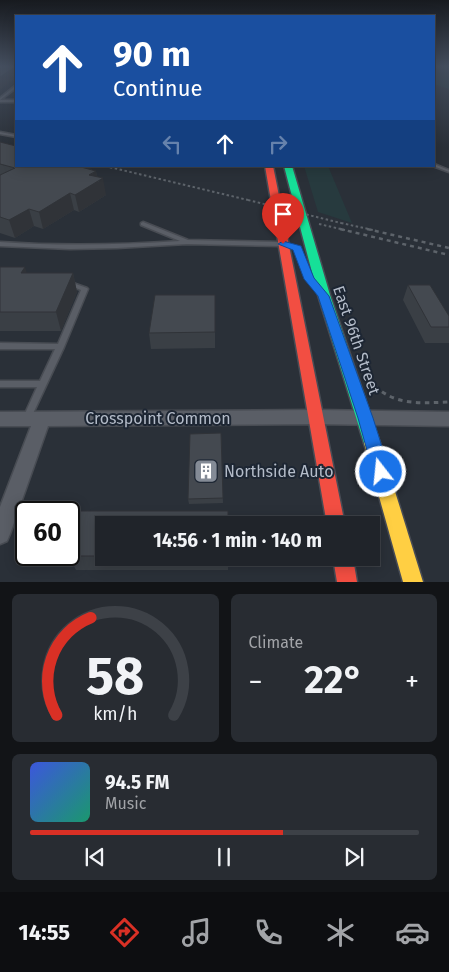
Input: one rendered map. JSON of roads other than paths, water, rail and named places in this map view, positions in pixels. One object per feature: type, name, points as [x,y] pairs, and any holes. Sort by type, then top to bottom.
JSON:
[{"type":"main road","points":[[269,167],[334,516]]},
{"type":"main road","name":"East 96th Street","points":[[288,167],[324,296],[366,418],[413,582]]},
{"type":"main road","points":[[283,244],[297,248]]},
{"type":"main road","points":[[303,263],[309,279],[324,296]]},
{"type":"main road","points":[[344,566],[347,582]]},
{"type":"street","name":"Crosspoint Common","points":[[0,419],[316,417],[449,419]]},
{"type":"street","points":[[0,534],[34,419]]},
{"type":"lane","points":[[0,100],[15,101]]},
{"type":"lane","points":[[0,133],[15,136]]},
{"type":"lane","points":[[435,165],[449,171]]},
{"type":"lane","points":[[143,224],[187,242]]},
{"type":"lane","points":[[0,244],[25,246],[155,245],[187,242],[283,244]]},
{"type":"lane","points":[[34,419],[43,384],[85,289],[66,282]]},
{"type":"lane","points":[[0,346],[60,347]]},
{"type":"lane","points":[[0,384],[43,384]]},
{"type":"place","name":"Northside Auto","points":[[206,471]]}]
